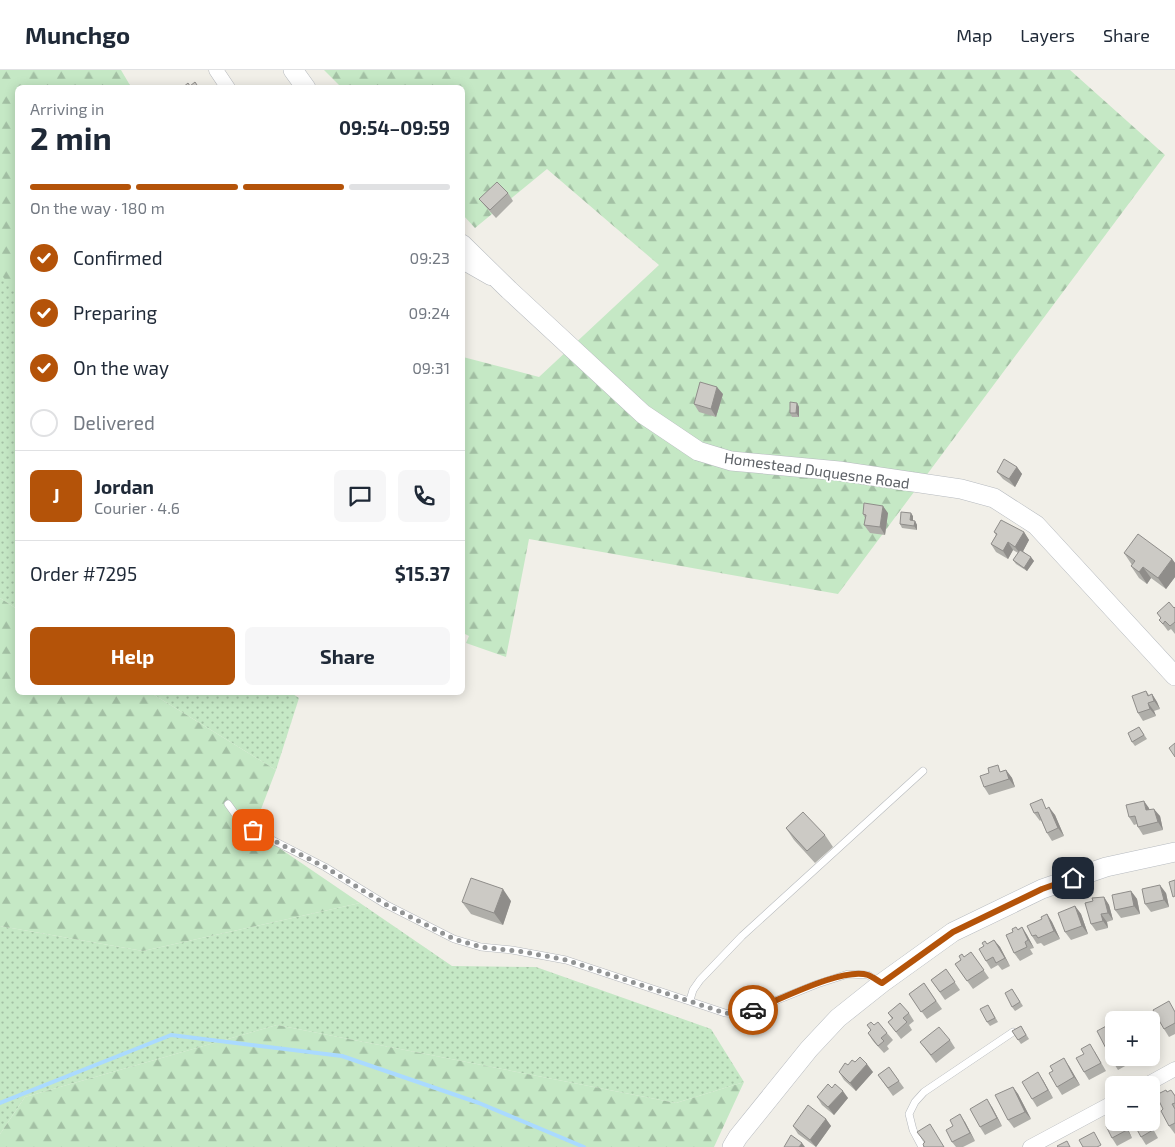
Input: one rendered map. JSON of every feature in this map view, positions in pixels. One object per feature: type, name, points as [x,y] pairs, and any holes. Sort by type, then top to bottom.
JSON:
[{"type":"street","points":[[216,70],[226,85]]},
{"type":"street","points":[[293,70],[304,85]]},
{"type":"street","name":"Homestead Duquesne Road","points":[[465,247],[644,414],[698,451],[731,460],[839,471],[961,489],[994,498],[1036,525],[1175,676]]},
{"type":"street","points":[[465,264],[510,290]]},
{"type":"street","points":[[732,1147],[809,1049],[838,1018],[882,983],[953,932],[1042,889],[1106,867],[1175,852]]},
{"type":"street","points":[[1160,1077],[1175,1069]]},
{"type":"street","points":[[1030,1147],[1105,1107]]},
{"type":"lane","points":[[690,1000],[692,990],[700,980],[742,936],[923,771]]},
{"type":"lane","points":[[228,804],[243,825],[325,867],[385,904],[454,939],[481,947],[521,951],[566,960],[725,1013],[740,1014],[848,974],[868,975],[882,983]]},
{"type":"lane","points":[[922,1147],[913,1130],[909,1114],[915,1102],[924,1092],[1013,1032]]},
{"type":"green space","points":[[0,70],[121,70],[130,85],[15,85],[15,292],[0,273]]},
{"type":"green space","points":[[324,70],[1070,70],[1165,155],[838,594],[529,539],[506,657],[466,643],[469,636],[465,634],[465,358],[539,377],[659,265],[547,169],[475,228],[465,217],[465,85],[339,85]]},
{"type":"green space","points":[[0,268],[15,287],[15,608],[0,598]]},
{"type":"green space","points":[[0,598],[15,608],[15,695],[154,695],[276,770],[253,830],[360,903],[143,951],[0,926]]},
{"type":"green space","points":[[154,695],[294,695],[299,698],[276,770]]},
{"type":"green space","points":[[360,903],[452,966],[536,967],[711,1029],[744,1082],[676,1103],[277,1025],[25,1097],[0,1134],[0,926],[143,951]]},
{"type":"green space","points":[[277,1025],[676,1103],[744,1082],[714,1147],[0,1147],[0,1134],[25,1097]]},
{"type":"building","points":[[497,182],[508,193],[490,210],[479,199]]},
{"type":"building","points":[[700,382],[717,387],[711,409],[694,404]]},
{"type":"building","points":[[790,402],[797,403],[796,413],[790,413]]},
{"type":"building","points":[[1004,459],[1017,467],[1009,479],[997,472]]},
{"type":"building","points":[[864,503],[883,506],[880,527],[864,525],[866,515],[863,514]]},
{"type":"building","points":[[901,512],[911,513],[910,520],[915,521],[914,526],[900,524]]},
{"type":"building","points":[[1001,520],[1024,532],[1015,547],[1008,542],[1003,551],[991,544],[997,534],[994,532]]},
{"type":"building","points":[[1138,534],[1172,559],[1158,578],[1143,567],[1139,572],[1131,566],[1135,561],[1124,553]]},
{"type":"building","points":[[1020,550],[1031,557],[1024,568],[1013,560]]},
{"type":"building","points":[[1169,602],[1175,607],[1175,622],[1170,626],[1165,621],[1163,624],[1159,620],[1161,618],[1157,613]]},
{"type":"building","points":[[1146,691],[1148,696],[1152,694],[1154,701],[1148,703],[1150,709],[1138,713],[1132,696]]},
{"type":"building","points":[[1139,727],[1144,735],[1132,742],[1128,733]]},
{"type":"building","points":[[1175,743],[1175,757],[1169,748]]},
{"type":"building","points":[[998,765],[1000,772],[1006,770],[1009,779],[984,787],[980,776],[989,773],[988,768]]},
{"type":"building","points":[[1042,799],[1046,809],[1049,807],[1058,828],[1047,833],[1038,812],[1034,813],[1030,804]]},
{"type":"building","points":[[1144,801],[1146,810],[1154,809],[1158,822],[1138,827],[1135,816],[1129,817],[1126,805]]},
{"type":"building","points":[[803,812],[825,835],[807,851],[786,828]]},
{"type":"building","points":[[471,878],[503,889],[494,913],[462,902]]},
{"type":"building","points":[[1175,880],[1175,896],[1173,897],[1169,882]]},
{"type":"building","points":[[1160,885],[1164,900],[1145,904],[1142,889]]},
{"type":"building","points":[[1131,891],[1134,906],[1115,910],[1112,895]]},
{"type":"building","points":[[1104,897],[1108,913],[1101,914],[1103,921],[1091,924],[1085,903],[1093,901],[1092,898]]},
{"type":"building","points":[[1075,906],[1082,926],[1065,932],[1058,913]]},
{"type":"building","points":[[1047,914],[1054,931],[1038,938],[1036,935],[1032,936],[1027,926],[1042,919],[1041,917]]},
{"type":"building","points":[[1016,927],[1018,930],[1022,927],[1028,940],[1025,942],[1027,947],[1014,953],[1006,935],[1013,932],[1012,929]]},
{"type":"building","points":[[994,940],[1005,958],[996,963],[993,957],[986,961],[979,949],[984,946],[982,943],[985,941],[987,944]]},
{"type":"building","points":[[971,952],[984,970],[967,981],[955,964],[961,960],[959,956],[962,954],[964,957]]},
{"type":"building","points":[[946,969],[955,982],[940,992],[931,980]]},
{"type":"building","points":[[924,983],[936,1001],[921,1012],[909,994]]},
{"type":"building","points":[[1012,989],[1020,1002],[1012,1007],[1005,993]]},
{"type":"building","points":[[1169,1001],[1175,1012],[1175,1023],[1164,1029],[1160,1022],[1160,1011],[1153,1010]]},
{"type":"building","points":[[900,1003],[909,1013],[903,1018],[907,1022],[896,1032],[888,1022],[893,1018],[888,1013]]},
{"type":"building","points":[[988,1005],[995,1018],[987,1022],[980,1009]]},
{"type":"building","points":[[871,1022],[874,1025],[878,1022],[887,1033],[881,1038],[884,1041],[878,1046],[868,1033],[871,1030],[867,1025]]},
{"type":"building","points":[[1021,1026],[1026,1035],[1018,1040],[1012,1031]]},
{"type":"building","points":[[939,1027],[950,1040],[931,1055],[920,1042]]},
{"type":"building","points":[[1105,1027],[1105,1046],[1097,1031]]},
{"type":"building","points":[[1090,1044],[1101,1063],[1084,1072],[1076,1058],[1084,1054],[1081,1049]]},
{"type":"building","points":[[860,1057],[867,1064],[850,1083],[839,1072],[845,1063],[848,1065],[852,1060],[855,1062]]},
{"type":"building","points":[[1064,1058],[1074,1077],[1057,1087],[1049,1073],[1053,1071],[1050,1066]]},
{"type":"building","points":[[889,1067],[899,1081],[888,1088],[878,1075]]},
{"type":"building","points":[[1038,1072],[1048,1090],[1032,1099],[1022,1082]]},
{"type":"building","points":[[828,1084],[832,1088],[835,1084],[843,1091],[828,1107],[817,1097]]},
{"type":"building","points":[[1013,1087],[1025,1112],[1008,1120],[995,1095]]},
{"type":"building","points":[[1171,1090],[1175,1096],[1175,1103],[1172,1104],[1175,1109],[1175,1123],[1169,1126],[1161,1111],[1163,1109],[1160,1103],[1160,1093]]},
{"type":"building","points":[[987,1099],[997,1118],[980,1127],[970,1109]]},
{"type":"building","points":[[808,1105],[826,1119],[810,1140],[793,1126]]},
{"type":"building","points":[[960,1114],[970,1133],[952,1142],[946,1130],[953,1126],[950,1120]]},
{"type":"building","points":[[930,1124],[944,1147],[924,1147],[923,1144],[925,1142],[917,1132]]},
{"type":"building","points":[[1108,1131],[1125,1131],[1112,1138]]},
{"type":"building","points":[[1138,1131],[1151,1131],[1141,1137]]},
{"type":"building","points":[[1094,1132],[1101,1145],[1097,1147],[1083,1147],[1079,1140]]},
{"type":"building","points":[[791,1135],[802,1143],[799,1147],[784,1147]]},
{"type":"building","points":[[1067,1141],[1070,1147],[1057,1146]]},
{"type":"waterway","points":[[0,1103],[171,1035],[342,1056],[479,1103],[584,1147]]},
{"type":"way so far","points":[[253,830],[325,867],[385,904],[454,939],[481,947],[512,950],[566,960],[725,1013],[740,1014],[753,1010]]},
{"type":"route","points":[[753,1010],[817,984],[848,974],[868,975],[882,983],[953,932],[1042,889],[1073,878]]}]
